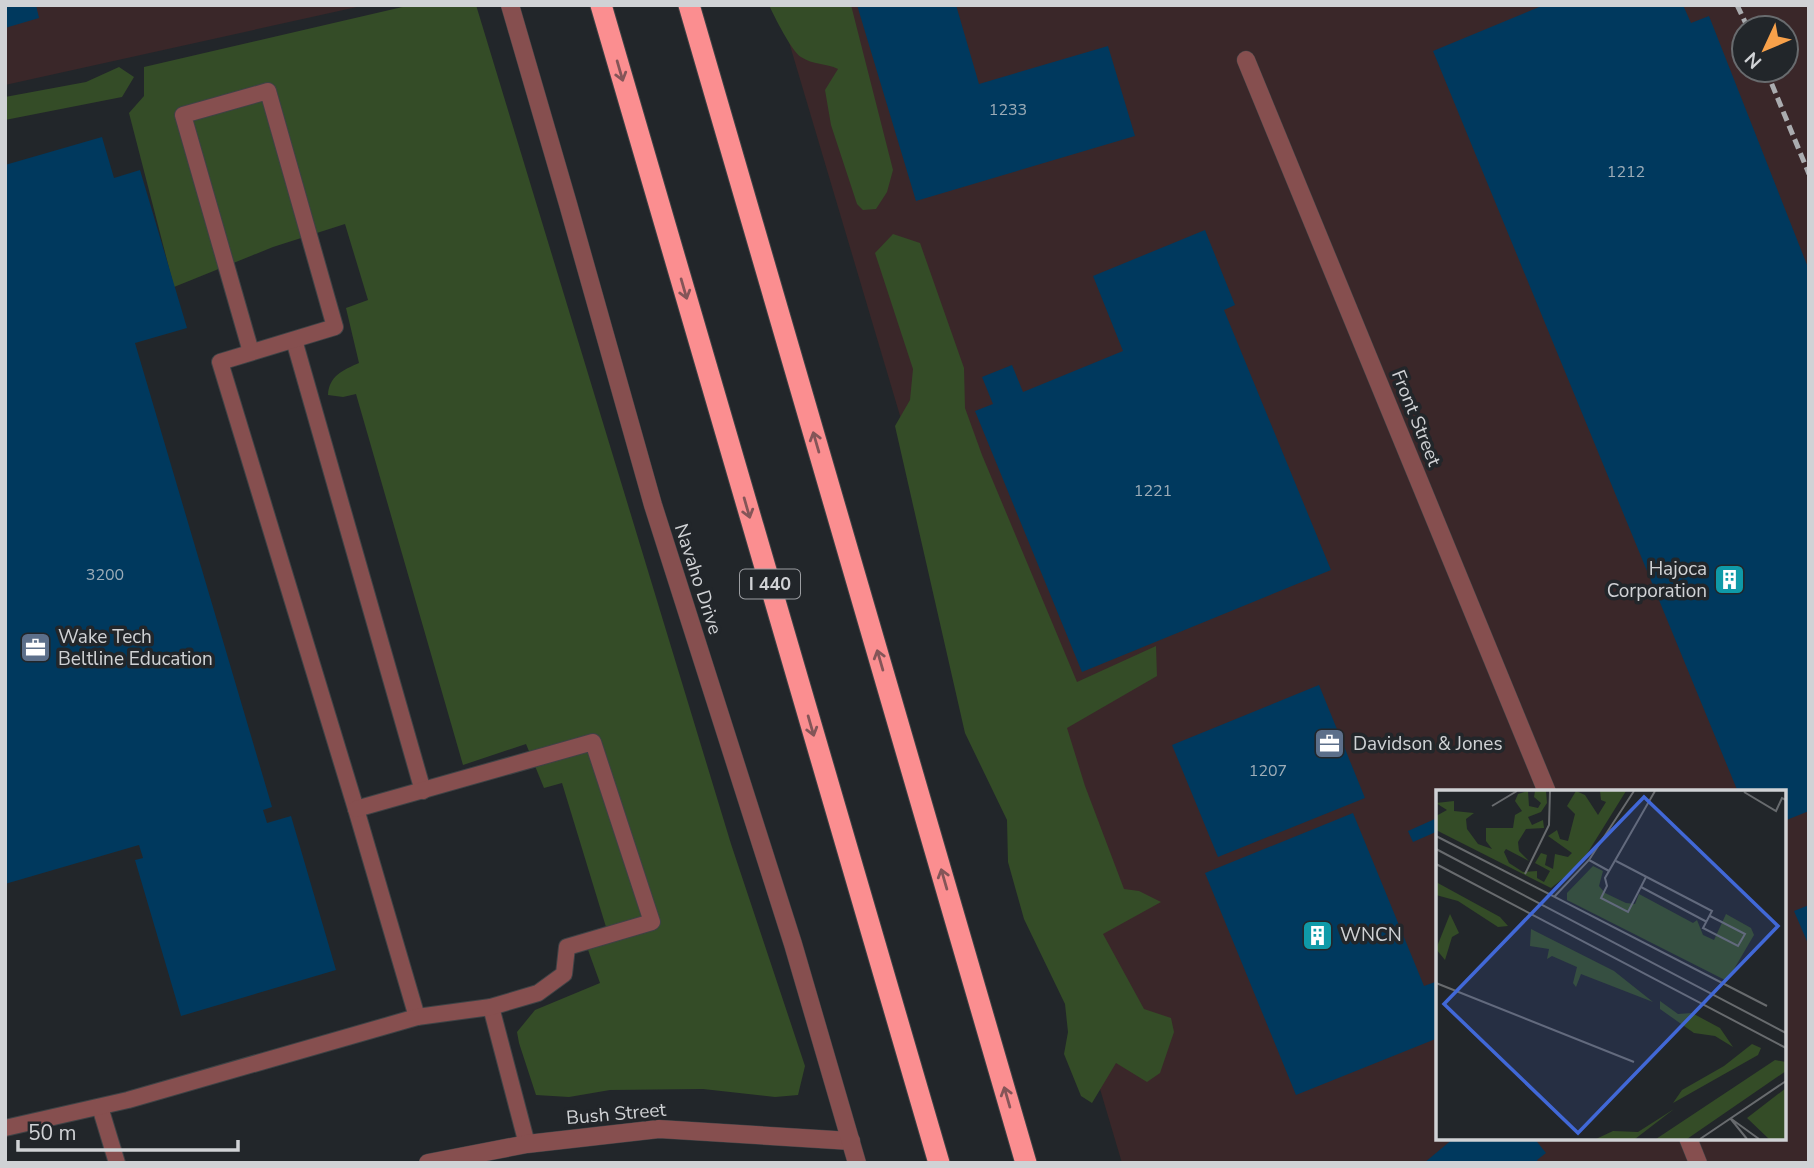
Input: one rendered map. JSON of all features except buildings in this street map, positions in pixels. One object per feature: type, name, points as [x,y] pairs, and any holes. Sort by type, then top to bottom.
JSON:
[{"type":"highway","name":"I 440","points":[[601,5],[939,1163]]},
{"type":"highway","points":[[689,5],[1026,1163]]},
{"type":"street","name":"Navaho Drive","points":[[510,5],[653,505],[793,944],[857,1163]]},
{"type":"street","name":"Front Street","points":[[1246,60],[1546,790]]},
{"type":"street","name":"Bush Street","points":[[428,1163],[527,1144],[659,1129],[851,1141]]},
{"type":"street","points":[[1689,1140],[1698,1163]]},
{"type":"lane","points":[[251,352],[183,115],[268,91],[335,327],[220,362],[417,1017]]},
{"type":"lane","points":[[294,340],[424,791]]},
{"type":"lane","points":[[5,1128],[100,1107],[417,1017],[491,1007],[538,993],[564,974],[567,947],[652,922],[593,741],[356,809]]},
{"type":"lane","points":[[491,1007],[527,1144]]},
{"type":"lane","points":[[100,1107],[117,1163]]},
{"type":"shaded area","points":[[5,5],[132,6],[366,5],[5,85]]},
{"type":"shaded area","points":[[778,5],[1809,5],[1809,1163],[1122,1163]]},
{"type":"green space","points":[[411,5],[476,5],[731,844],[805,1066],[798,1095],[775,1097],[703,1089],[610,1090],[569,1097],[536,1095],[517,1032],[535,1010],[600,983],[583,936],[606,927],[562,783],[544,788],[526,744],[463,765],[356,394],[343,397],[328,395],[334,378],[359,363],[346,308],[368,300],[345,224],[273,247],[174,287],[129,113],[144,96],[144,67]]},
{"type":"green space","points":[[769,5],[851,5],[893,170],[887,192],[876,209],[863,210],[857,204],[831,125],[825,90],[838,69],[810,61],[797,54]]},
{"type":"green space","points":[[119,67],[134,77],[122,97],[5,120],[5,97],[86,82]]},
{"type":"green space","points":[[893,234],[920,243],[964,368],[965,408],[1077,682],[1156,646],[1157,676],[1067,728],[1085,786],[1124,889],[1139,891],[1161,902],[1103,934],[1144,1009],[1171,1018],[1174,1032],[1160,1073],[1147,1082],[1116,1063],[1092,1103],[1081,1096],[1064,1054],[1068,1032],[1065,1004],[1024,919],[1008,862],[1007,820],[965,733],[895,426],[910,400],[913,369],[875,253]]},
{"type":"railway","points":[[1737,5],[1741,14]]},
{"type":"railway","points":[[1772,84],[1809,174]]},
{"type":"place","name":"Hajoca Corporation","points":[[1730,580]]},
{"type":"place","name":"Wake Tech Beltline Education","points":[[35,648]]},
{"type":"place","name":"Davidson & Jones","points":[[1330,744]]},
{"type":"place","name":"WNCN","points":[[1317,935]]}]
